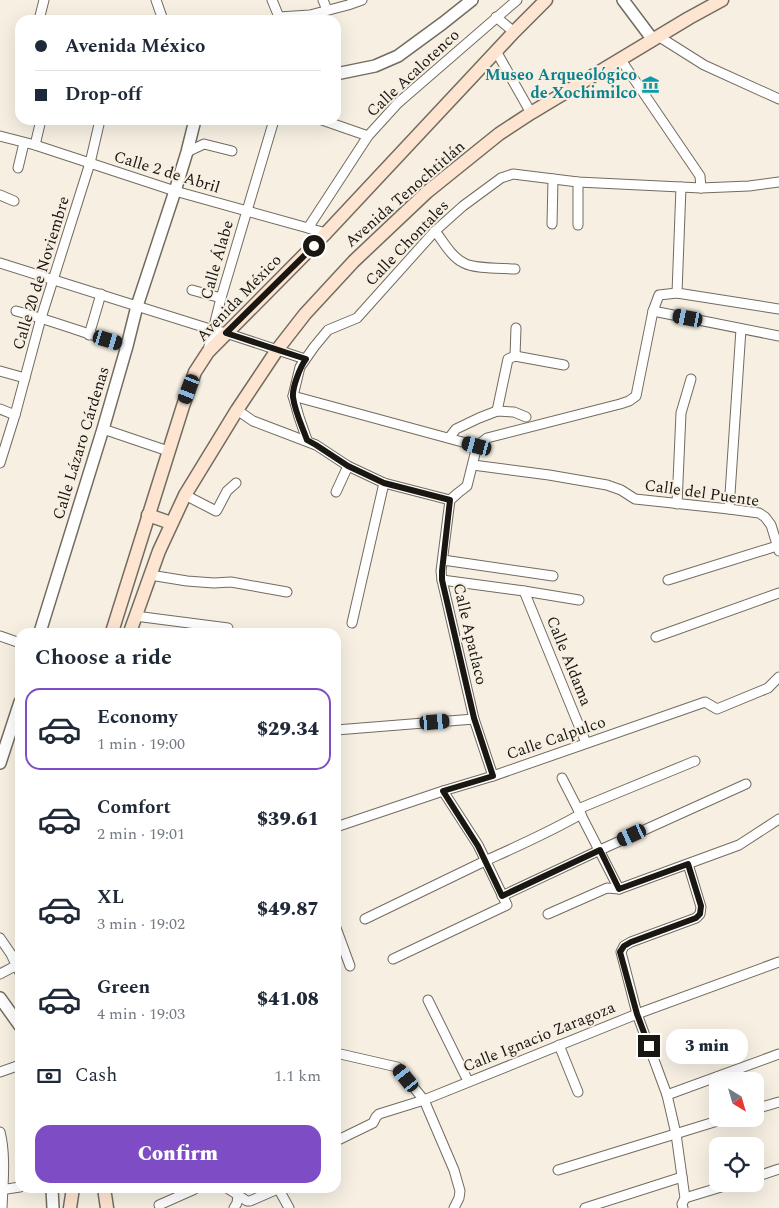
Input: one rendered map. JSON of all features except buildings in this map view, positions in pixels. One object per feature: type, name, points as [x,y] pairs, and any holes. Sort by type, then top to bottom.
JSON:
[{"type":"main road","name":"Avenida México","points":[[113,628],[183,406],[195,372],[208,352],[326,233],[546,0]]},
{"type":"main road","name":"Avenida Tenochtitlán","points":[[131,628],[159,551],[185,495],[237,410],[277,350],[305,314],[354,261],[427,192],[499,134],[531,113],[722,0]]},
{"type":"main road","points":[[148,515],[171,523]]},
{"type":"main road","points":[[139,545],[159,551]]},
{"type":"main road","points":[[70,1208],[72,1193]]},
{"type":"main road","points":[[74,1193],[75,1208]]},
{"type":"main road","points":[[105,1193],[107,1208]]},
{"type":"street","points":[[40,15],[44,0]]},
{"type":"street","points":[[156,0],[161,15]]},
{"type":"street","points":[[272,0],[277,15]]},
{"type":"street","points":[[323,0],[328,10]]},
{"type":"street","points":[[341,73],[375,66],[398,56],[472,0]]},
{"type":"street","name":"Calle Acalotenco","points":[[308,228],[368,136],[398,103],[517,0]]},
{"type":"street","points":[[623,0],[656,38],[704,65],[779,100]]},
{"type":"street","points":[[310,15],[359,1]]},
{"type":"street","points":[[496,18],[514,32]]},
{"type":"street","points":[[496,51],[531,113]]},
{"type":"street","points":[[620,60],[700,176],[701,188]]},
{"type":"street","points":[[35,145],[40,125]]},
{"type":"street","name":"Calle 20 de Noviembre","points":[[0,463],[41,318],[90,163],[99,125]]},
{"type":"street","name":"Calle Lázaro Cárdenas","points":[[41,628],[103,428],[137,306],[176,191],[194,125]]},
{"type":"street","name":"Calle Álabe","points":[[208,352],[221,298],[273,125]]},
{"type":"street","points":[[336,125],[368,136]]},
{"type":"street","name":"Calle 2 de Abril","points":[[0,136],[35,145],[176,191],[326,233]]},
{"type":"street","points":[[18,168],[24,143]]},
{"type":"street","points":[[187,152],[204,144],[232,151]]},
{"type":"street","name":"Calle Chontales","points":[[307,440],[293,396],[300,367],[328,330],[357,318],[435,231],[463,206],[501,178],[513,174],[578,182],[681,188],[749,186],[779,182]]},
{"type":"street","points":[[552,224],[553,179]]},
{"type":"street","points":[[578,182],[578,225]]},
{"type":"street","points":[[676,293],[681,188]]},
{"type":"street","points":[[0,196],[14,200]]},
{"type":"street","points":[[435,231],[455,257],[464,264],[515,269]]},
{"type":"street","points":[[0,263],[306,359]]},
{"type":"street","points":[[192,290],[221,298]]},
{"type":"street","points":[[237,410],[253,421],[307,440],[348,466],[384,483],[450,500],[467,486],[477,446],[487,438],[629,401],[636,396],[653,311],[659,295],[676,293],[779,309]]},
{"type":"street","points":[[89,335],[101,294]]},
{"type":"street","points":[[16,311],[127,346]]},
{"type":"street","points":[[653,311],[779,336]]},
{"type":"street","points":[[515,356],[516,328]]},
{"type":"street","points":[[729,509],[741,329]]},
{"type":"street","points":[[497,412],[508,359],[515,356],[564,365]]},
{"type":"street","points":[[0,371],[25,378]]},
{"type":"street","points":[[677,504],[681,413],[692,379]]},
{"type":"street","points":[[293,396],[477,446]]},
{"type":"street","points":[[0,409],[15,415]]},
{"type":"street","points":[[449,438],[456,429],[497,412],[514,412],[526,417]]},
{"type":"street","points":[[103,428],[168,451]]},
{"type":"street","name":"Calle del Puente","points":[[473,465],[607,485],[621,490],[635,499],[759,513],[765,517],[776,532]]},
{"type":"street","points":[[336,492],[348,466]]},
{"type":"street","points":[[185,495],[216,511],[227,491],[236,483]]},
{"type":"street","points":[[352,623],[384,483]]},
{"type":"street","name":"Calle Apatlaco","points":[[450,500],[442,580],[474,718],[493,776]]},
{"type":"street","points":[[668,580],[778,548],[776,532]]},
{"type":"street","points":[[443,560],[553,576]]},
{"type":"street","points":[[150,575],[187,581],[231,582],[287,592]]},
{"type":"street","points":[[442,580],[579,600]]},
{"type":"street","name":"Calle Aldama","points":[[524,591],[586,743]]},
{"type":"street","points":[[656,637],[779,593]]},
{"type":"street","points":[[135,616],[228,628]]},
{"type":"street","points":[[0,636],[15,641]]},
{"type":"street","name":"Calle Calpulco","points":[[341,825],[493,776],[705,702],[717,709],[768,688],[779,677]]},
{"type":"street","points":[[0,762],[15,717]]},
{"type":"street","points":[[341,730],[474,718]]},
{"type":"street","points":[[365,919],[558,828],[579,812],[694,761]]},
{"type":"street","points":[[562,778],[619,889]]},
{"type":"street","points":[[502,896],[746,784]]},
{"type":"street","points":[[393,959],[507,905],[478,846],[443,791]]},
{"type":"street","points":[[548,914],[607,888],[619,889],[740,845],[779,819]]},
{"type":"street","points":[[683,1208],[682,1204],[685,1198],[676,1134],[667,1095],[637,1014],[620,952],[624,946],[631,942],[696,918],[700,914],[701,906],[688,864]]},
{"type":"street","points":[[0,938],[15,963]]},
{"type":"street","points":[[341,942],[350,966]]},
{"type":"street","name":"Calle Ignacio Zaragoza","points":[[341,1138],[373,1122],[379,1114],[424,1100],[637,1014],[779,962]]},
{"type":"street","points":[[0,974],[15,970]]},
{"type":"street","points":[[0,998],[15,1019]]},
{"type":"street","points":[[428,1000],[468,1082]]},
{"type":"street","points":[[559,1045],[578,1092]]},
{"type":"street","points":[[341,1054],[397,1067],[424,1100],[454,1170],[460,1191],[454,1208]]},
{"type":"street","points":[[667,1095],[779,1054]]},
{"type":"street","points":[[0,1072],[15,1067]]},
{"type":"street","points":[[764,1106],[779,1102]]},
{"type":"street","points":[[558,1170],[709,1124]]},
{"type":"street","points":[[0,1132],[3,1162],[2,1208]]},
{"type":"street","points":[[764,1173],[779,1169]]},
{"type":"street","points":[[584,1208],[682,1177]]},
{"type":"street","points":[[1,1190],[15,1187]]},
{"type":"street","points":[[685,1198],[709,1191]]},
{"type":"street","points":[[52,1193],[53,1208]]},
{"type":"street","points":[[159,1205],[186,1193]]},
{"type":"street","points":[[235,1193],[247,1201],[268,1193]]},
{"type":"street","points":[[282,1193],[289,1208]]},
{"type":"street","points":[[234,1208],[238,1195]]},
{"type":"place","name":"Museo Arqueológico de Xochimilco","points":[[651,84]]},
{"type":"route","points":[[314,246],[226,333],[306,359],[300,367],[293,396],[307,440],[348,466],[384,483],[450,500],[442,580],[474,718],[493,776],[443,791],[478,846],[502,896],[600,850],[619,889],[688,864],[701,906],[700,914],[696,918],[631,942],[624,946],[620,952],[637,1014],[649,1046]]}]
